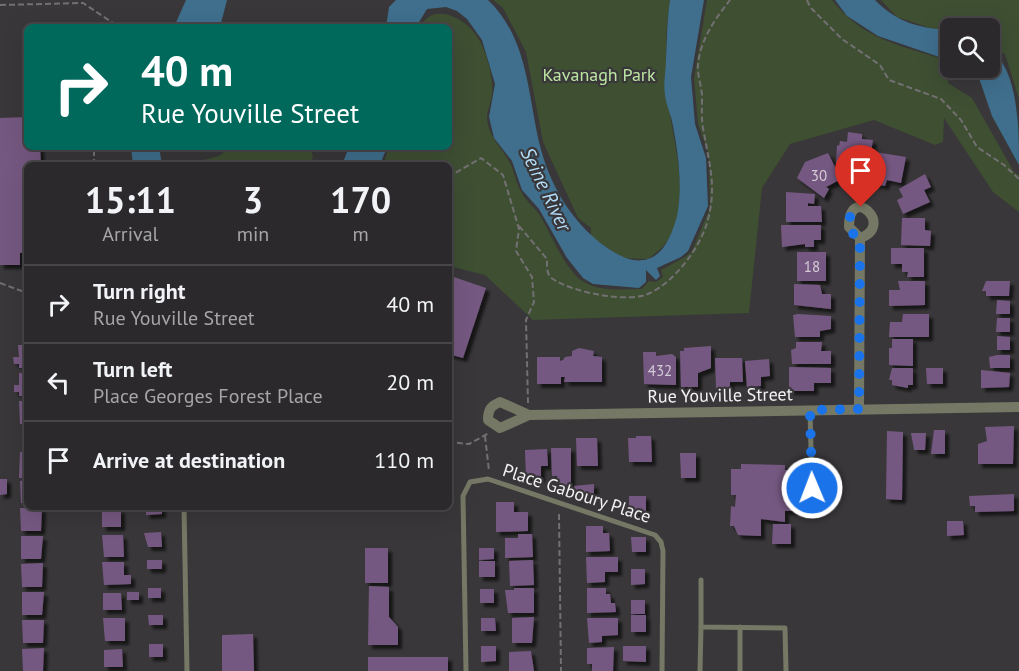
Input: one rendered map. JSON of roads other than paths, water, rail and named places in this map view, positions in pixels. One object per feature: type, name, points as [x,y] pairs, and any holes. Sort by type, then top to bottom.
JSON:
[{"type":"street","points":[[859,409],[860,238]]},
{"type":"street","name":"Rue Youville Street","points":[[529,414],[500,402],[492,405],[488,411],[488,420],[500,428],[529,414],[1019,407]]},
{"type":"lane","points":[[810,410],[812,488]]},
{"type":"lane","name":"Place Gaboury Place","points":[[466,671],[463,496],[470,482],[479,479],[491,480],[646,531],[661,542],[663,551],[662,671]]},
{"type":"lane","points":[[184,510],[187,671]]},
{"type":"lane","points":[[700,671],[701,580]]},
{"type":"lane","points":[[701,627],[785,628],[786,671]]},
{"type":"lane","points":[[740,627],[740,671]]},
{"type":"water","points":[[186,0],[227,0],[221,24],[175,24]]},
{"type":"water","name":"Seine River","points":[[396,0],[488,0],[511,31],[518,48],[524,66],[543,158],[563,201],[582,226],[606,247],[626,258],[642,260],[654,256],[664,247],[673,228],[679,205],[678,156],[664,90],[670,0],[704,0],[691,77],[695,124],[706,158],[708,206],[688,251],[681,257],[657,268],[660,276],[656,280],[646,270],[646,282],[639,288],[593,284],[583,278],[567,258],[539,209],[522,190],[512,161],[494,138],[489,117],[495,84],[482,40],[467,19],[457,11],[446,7],[427,9],[418,24],[386,24],[389,7]]},
{"type":"water","points":[[835,0],[875,0],[900,19],[919,26],[940,29],[940,57],[878,36],[847,16]]},
{"type":"water","points":[[1000,59],[1007,71],[1015,102],[1019,135],[1019,165],[992,116],[979,78],[1000,78]]},
{"type":"water","points":[[131,150],[160,150],[162,162],[133,162]]},
{"type":"water","points":[[348,150],[386,150],[381,162],[343,162]]},
{"type":"park label","name":"Kavanagh Park","points":[[599,74]]}]
